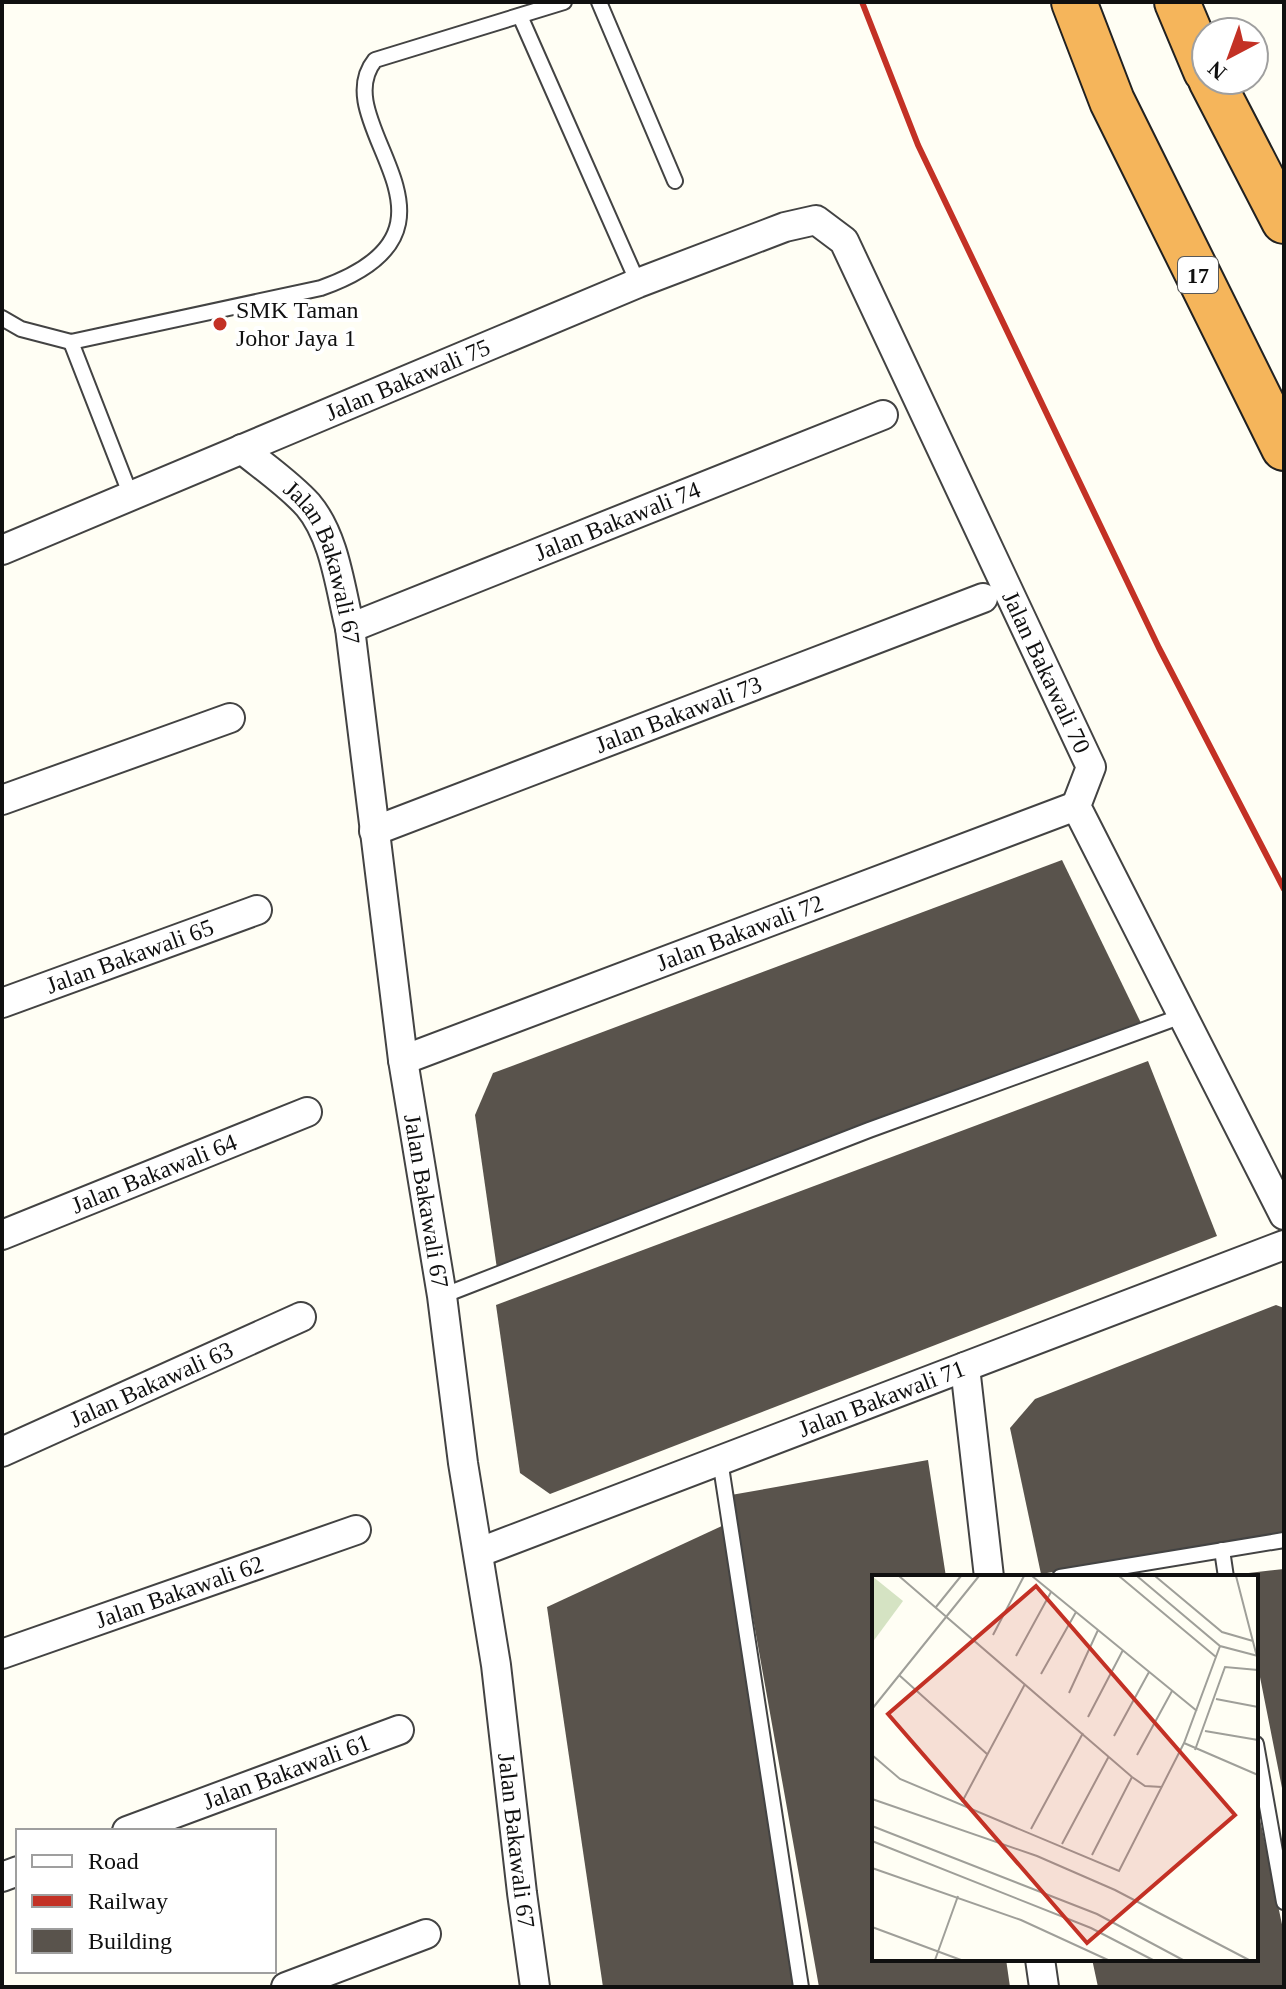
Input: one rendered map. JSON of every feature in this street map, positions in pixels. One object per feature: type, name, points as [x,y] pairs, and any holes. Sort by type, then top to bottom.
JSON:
[{"type":"highway","name":"17","points":[[1074,2],[1112,101],[1284,448]]},
{"type":"highway","points":[[1177,2],[1190,33]]},
{"type":"highway","points":[[1219,96],[1284,221]]},
{"type":"street","name":"Jalan Bakawali 75","points":[[2,550],[638,283],[785,227],[816,220]]},
{"type":"street","name":"Jalan Bakawali 70","points":[[816,220],[844,241],[1091,767],[1076,806]]},
{"type":"street","name":"Jalan Bakawali 74","points":[[350,628],[883,415]]},
{"type":"street","name":"Jalan Bakawali 67","points":[[242,449],[291,488],[323,528],[350,628],[403,1060],[442,1296],[463,1463],[480,1552],[535,1987]]},
{"type":"street","name":"Jalan Bakawali 73","points":[[374,831],[983,598]]},
{"type":"street","points":[[2,800],[230,718]]},
{"type":"street","points":[[1076,806],[1284,1215]]},
{"type":"street","name":"Jalan Bakawali 72","points":[[403,1060],[1076,806]]},
{"type":"street","name":"Jalan Bakawali 65","points":[[2,1003],[257,910]]},
{"type":"street","name":"Jalan Bakawali 64","points":[[2,1235],[307,1112]]},
{"type":"street","name":"Jalan Bakawali 71","points":[[480,1552],[1284,1245]]},
{"type":"street","name":"Jalan Bakawali 63","points":[[2,1452],[301,1317]]},
{"type":"street","points":[[965,1367],[989,1575]]},
{"type":"street","name":"Jalan Bakawali 62","points":[[2,1654],[356,1530]]},
{"type":"street","name":"Jalan Bakawali 61","points":[[132,1829],[399,1730]]},
{"type":"street","points":[[286,1987],[426,1934]]},
{"type":"street","points":[[1040,1961],[1044,1987]]},
{"type":"lane","points":[[2,318],[21,329],[71,342],[321,288],[343,280],[374,262],[395,237],[400,201],[365,99],[365,73],[375,60],[564,2]]},
{"type":"lane","points":[[599,2],[675,181]]},
{"type":"lane","points":[[520,16],[638,283]]},
{"type":"lane","points":[[71,342],[131,496]]},
{"type":"lane","points":[[442,1296],[869,1130],[1182,1016]]},
{"type":"lane","points":[[720,1460],[801,1987]]},
{"type":"lane","points":[[1072,1575],[1284,1540]]},
{"type":"lane","points":[[1222,1550],[1226,1575]]},
{"type":"lane","points":[[1258,1755],[1284,1902]]},
{"type":"building","points":[[1062,860],[1141,1023],[497,1269],[475,1115],[493,1073]]},
{"type":"building","points":[[1148,1061],[1217,1236],[550,1494],[520,1473],[496,1305]]},
{"type":"building","points":[[1276,1305],[1284,1308],[1284,1533],[1041,1574],[1010,1428],[1035,1399]]},
{"type":"building","points":[[928,1460],[946,1575],[872,1575],[872,1961],[1006,1961],[1010,1987],[819,1987],[731,1495]]},
{"type":"building","points":[[724,1525],[794,1987],[603,1987],[547,1607]]},
{"type":"building","points":[[1284,1569],[1284,1793],[1258,1667],[1258,1575],[1240,1574]]},
{"type":"building","points":[[1258,1810],[1284,1934],[1284,1987],[1098,1987],[1092,1961],[1258,1961]]},
{"type":"railway","points":[[862,2],[918,145],[1159,648],[1284,889]]},
{"type":"place","name":"SMK Taman Johor Jaya 1","points":[[220,324]]}]
